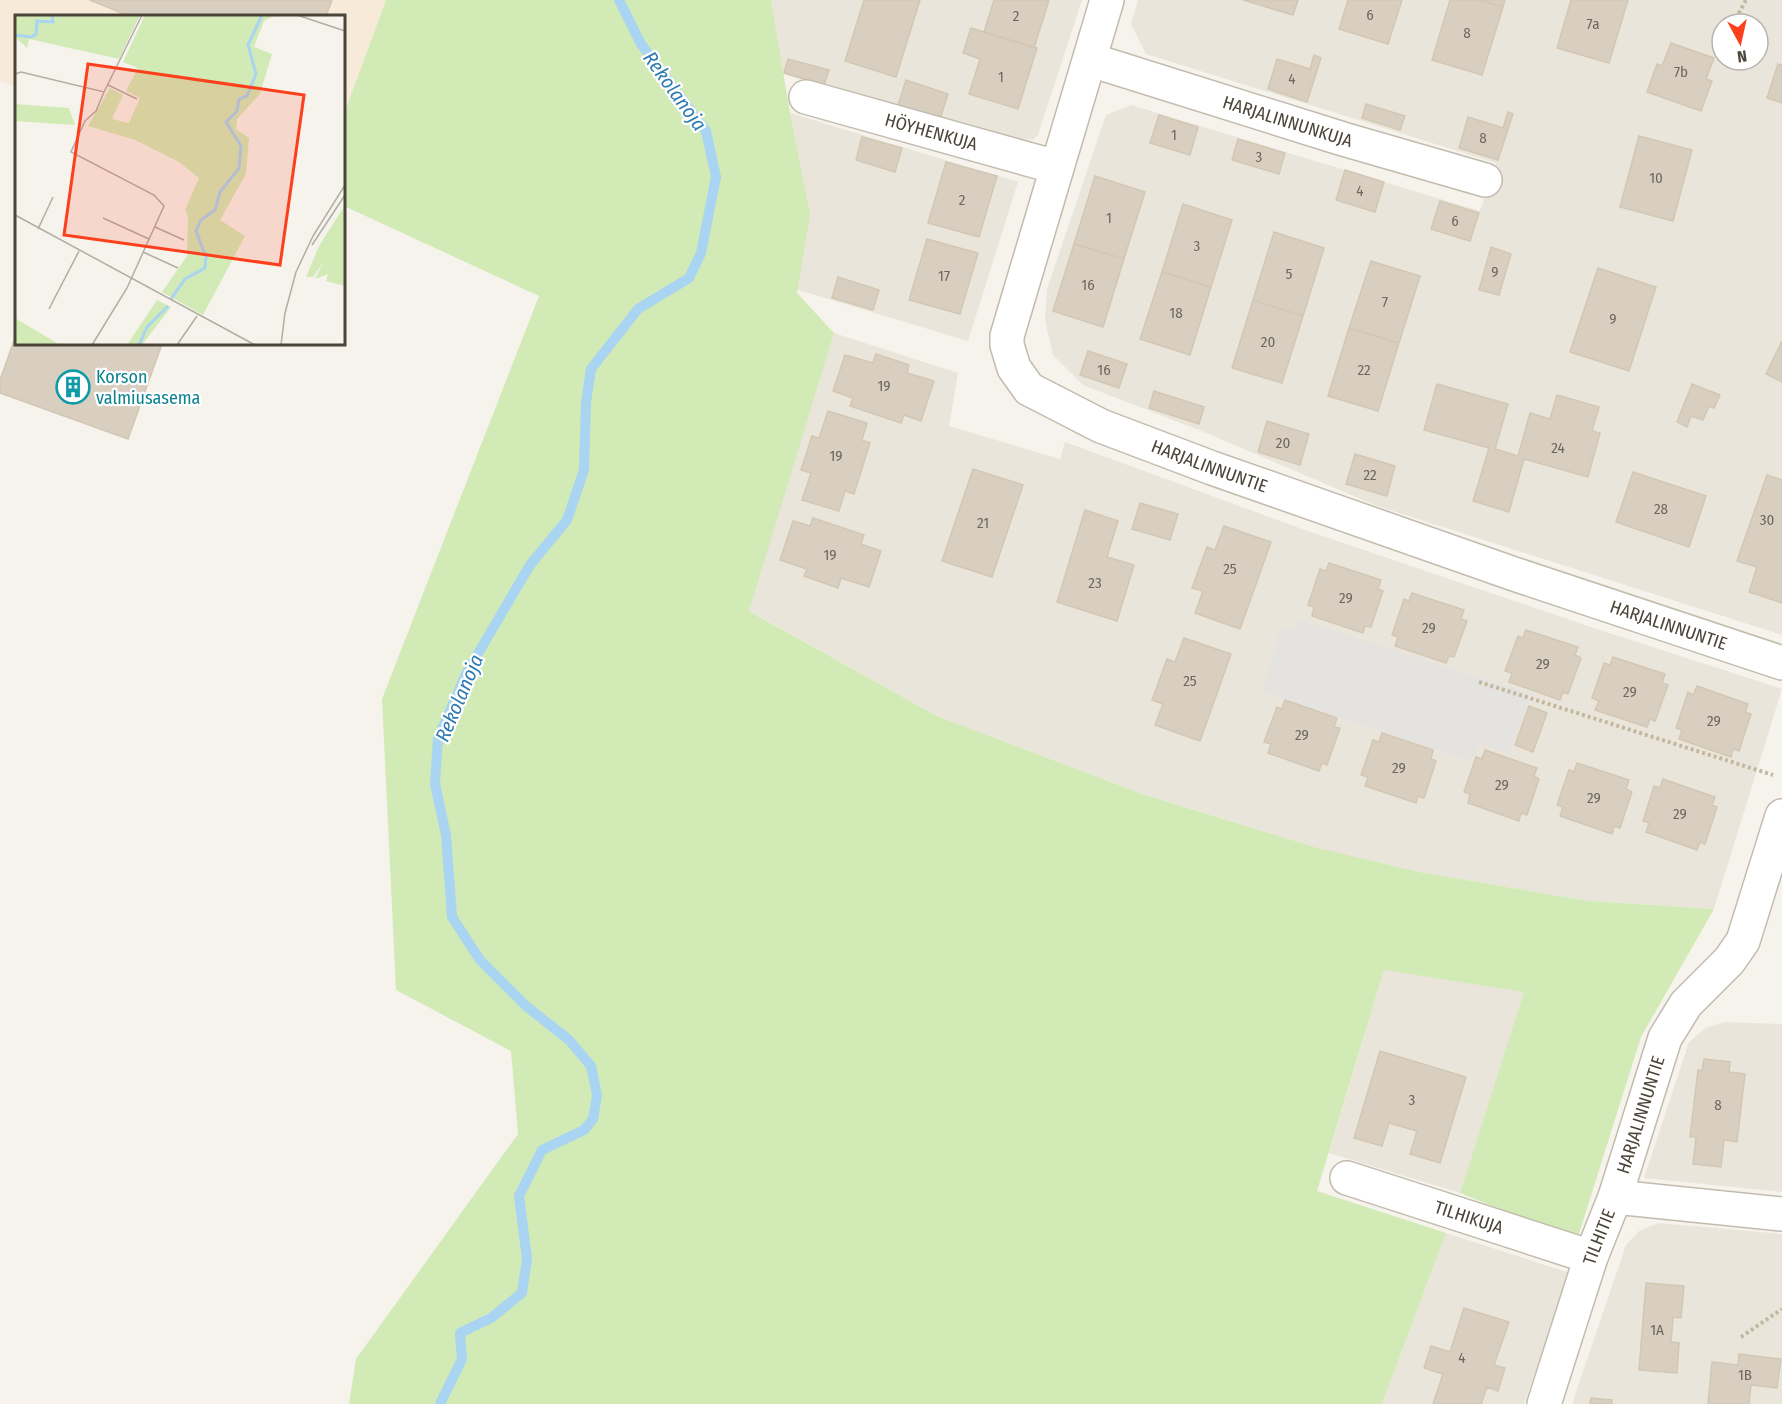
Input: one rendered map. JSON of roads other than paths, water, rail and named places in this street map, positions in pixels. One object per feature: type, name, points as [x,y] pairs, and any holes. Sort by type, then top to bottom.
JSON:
[{"type":"street","name":"HARJALINNUNTIE","points":[[1107,0],[1007,336],[1007,345],[1014,368],[1029,389],[1101,426],[1212,468],[1504,571],[1782,663]]},
{"type":"street","name":"HARJALINNUNKUJA","points":[[1090,60],[1485,180]]},
{"type":"street","name":"HÖYHENKUJA","points":[[806,97],[1056,167]]},
{"type":"street","name":"HARJALINNUNTIE","points":[[1615,1197],[1665,1038],[1686,1004],[1730,962],[1743,941],[1782,816]]},
{"type":"street","name":"TILHIKUJA","points":[[1347,1178],[1591,1257]]},
{"type":"street","name":"TILHITIE","points":[[1544,1404],[1591,1257],[1615,1197],[1782,1214]]},
{"type":"waterway","name":"Rekolanoja","points":[[440,1404],[462,1359],[460,1333],[491,1318],[522,1293],[527,1259],[519,1196],[542,1150],[584,1130],[593,1119],[597,1095],[591,1066],[569,1040],[526,1006],[480,960],[452,917],[446,835],[435,784],[438,738],[466,674],[530,565],[567,520],[584,470],[586,402],[591,369],[638,309],[689,278],[701,253],[716,177],[706,131],[641,44],[619,0]]},
{"type":"place","name":"Korson valmiusasema","points":[[73,387]]}]
